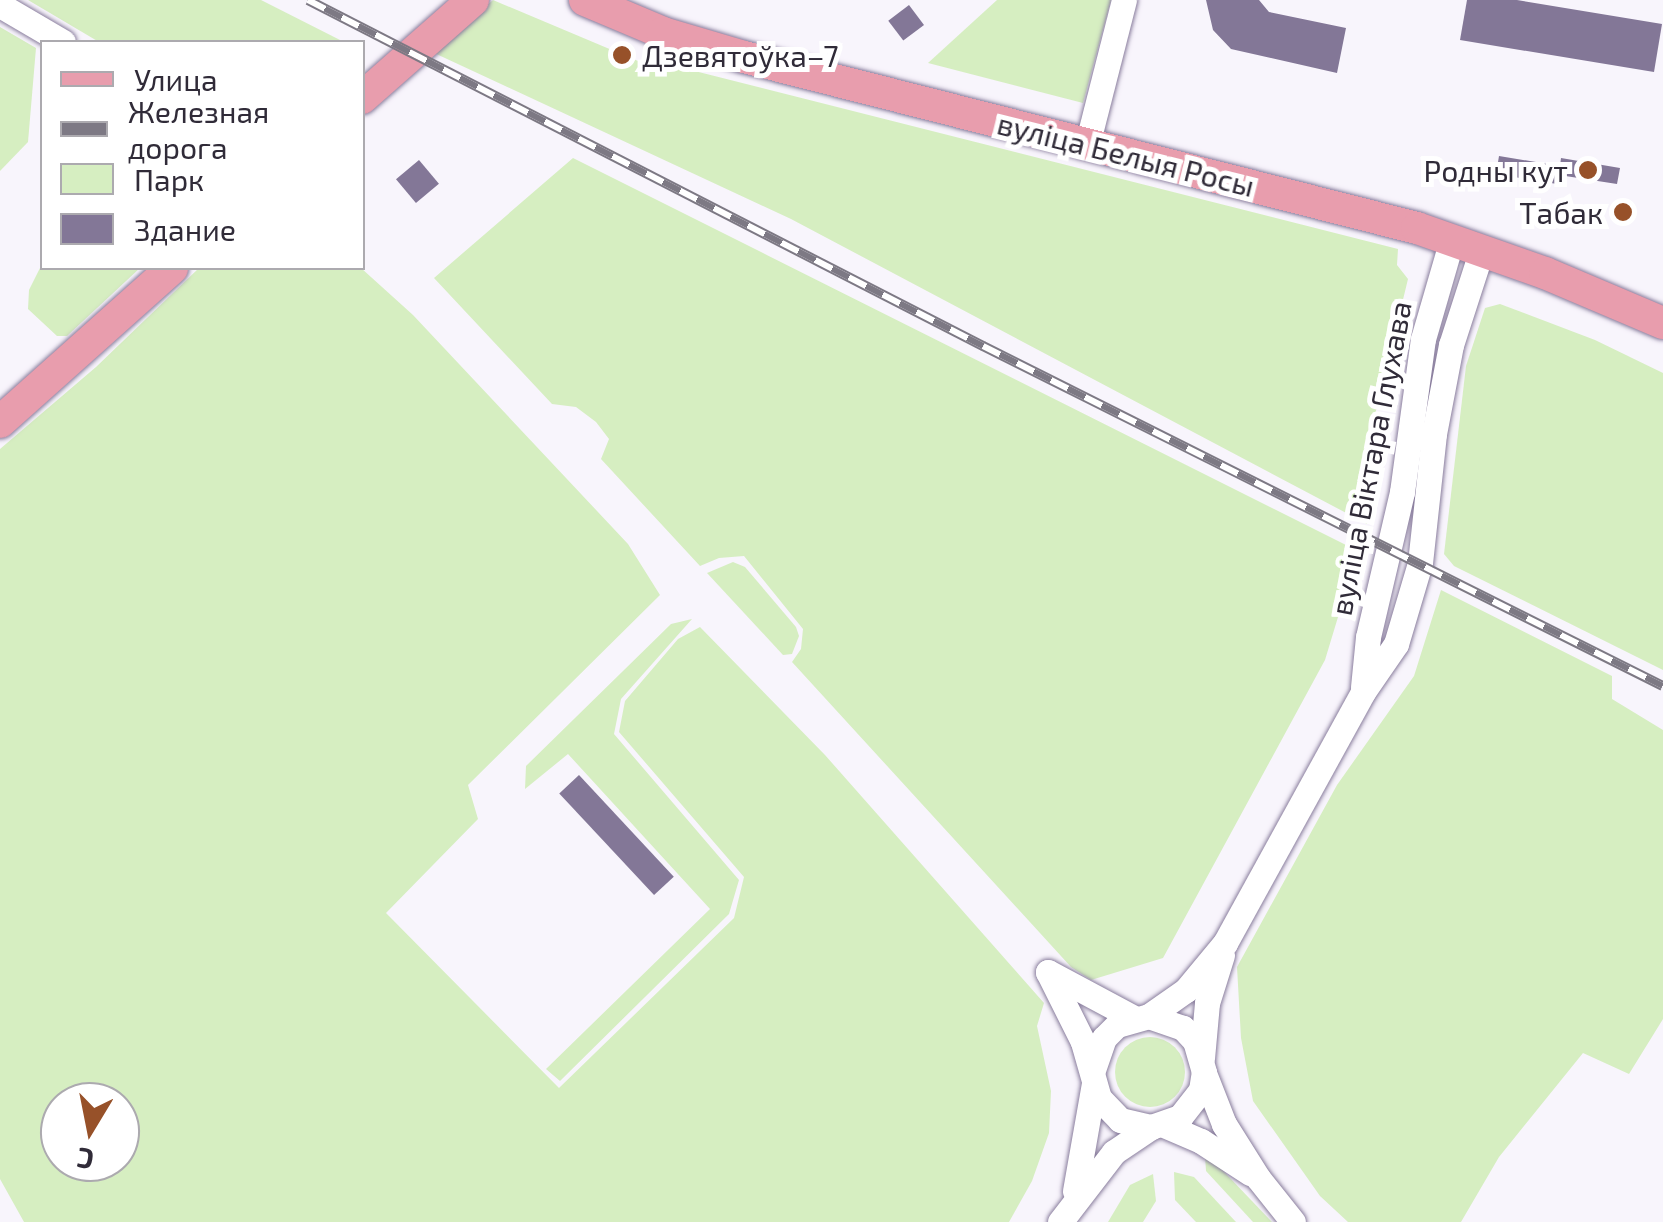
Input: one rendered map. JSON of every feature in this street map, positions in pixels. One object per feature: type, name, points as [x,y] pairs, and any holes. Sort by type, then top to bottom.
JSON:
[{"type":"main road","points":[[365,95],[473,0]]},
{"type":"main road","name":"вуліца Белыя Росы","points":[[585,0],[664,33],[744,57],[1467,244],[1663,323]]},
{"type":"main road","points":[[0,422],[170,270]]},
{"type":"street","points":[[1087,145],[1124,0]]},
{"type":"street","points":[[0,5],[60,40]]},
{"type":"street","name":"вуліца Віктара Глухава","points":[[1142,1017],[1186,990],[1226,943],[1363,692],[1368,637],[1402,492],[1423,340],[1467,244]]},
{"type":"street","name":"вуліца Віктара Глухава","points":[[1203,1065],[1208,1003],[1226,943]]},
{"type":"street","points":[[1258,1178],[1201,1141],[1157,1126],[1120,1120],[1108,1110],[1074,1020],[1048,972],[1142,1017],[1183,1028],[1203,1065],[1218,1112],[1258,1178],[1293,1222]]},
{"type":"street","points":[[1066,1212],[1084,1160],[1093,1077],[1104,1038],[1142,1017]]},
{"type":"street","points":[[1066,1212],[1114,1152],[1193,1105],[1203,1065]]},
{"type":"green space","points":[[28,0],[261,0],[340,40],[96,40]]},
{"type":"green space","points":[[493,0],[657,69],[663,63],[1398,249],[1397,265],[1408,279],[1374,419],[1367,524],[791,219],[432,52]]},
{"type":"green space","points":[[997,0],[1111,0],[1083,103],[928,63]]},
{"type":"green space","points":[[0,27],[36,48],[28,142],[0,171]]},
{"type":"green space","points":[[573,158],[1358,551],[1325,660],[1163,958],[1091,980],[1071,967],[792,662],[801,649],[803,629],[744,556],[719,558],[700,566],[601,459],[609,439],[596,422],[576,407],[552,404],[434,278]]},
{"type":"green space","points":[[40,268],[138,270],[67,336],[57,336],[28,309],[29,290]]},
{"type":"green space","points":[[197,270],[363,270],[413,315],[628,544],[660,595],[468,785],[478,819],[386,913],[559,1088],[734,918],[744,877],[619,732],[625,701],[678,639],[700,627],[825,755],[1044,1003],[1037,1026],[1051,1091],[1049,1133],[1032,1181],[1009,1222],[24,1222],[0,1179],[0,449],[96,367]]},
{"type":"green space","points":[[1500,304],[1595,340],[1663,373],[1663,670],[1454,566],[1444,554],[1466,366],[1485,308]]},
{"type":"green space","points":[[733,562],[745,567],[796,627],[799,636],[792,654],[783,655],[707,573]]},
{"type":"green space","points":[[1441,590],[1612,676],[1612,699],[1663,730],[1663,1019],[1629,1074],[1583,1053],[1499,1157],[1461,1222],[1348,1222],[1320,1196],[1253,1101],[1241,1038],[1237,967],[1337,785],[1414,676]]},
{"type":"green space","points":[[692,619],[621,699],[614,734],[739,880],[729,914],[560,1081],[546,1069],[710,909],[568,754],[525,789],[526,766],[671,624]]},
{"type":"green space","points":[[1150,1037],[1175,1047],[1185,1072],[1175,1097],[1150,1107],[1125,1097],[1115,1072],[1125,1047]]},
{"type":"green space","points":[[1205,1156],[1272,1222],[1253,1222],[1206,1171]]},
{"type":"green space","points":[[1174,1172],[1194,1177],[1236,1222],[1196,1222],[1175,1200]]},
{"type":"green space","points":[[1153,1174],[1156,1201],[1143,1222],[1108,1222],[1130,1185]]},
{"type":"building","points":[[1206,0],[1259,0],[1269,12],[1346,28],[1337,73],[1231,49],[1213,30]]},
{"type":"building","points":[[1467,0],[1517,0],[1662,24],[1654,72],[1460,40]]},
{"type":"building","points":[[909,5],[924,25],[903,41],[888,21]]},
{"type":"building","points":[[1499,156],[1560,166],[1561,158],[1620,168],[1617,184],[1559,175],[1557,184],[1496,174]]},
{"type":"building","points":[[419,160],[439,184],[416,203],[396,179]]},
{"type":"building","points":[[579,775],[674,877],[654,895],[559,793]]},
{"type":"railway","points":[[308,0],[983,346],[1663,686]]},
{"type":"place","name":"Дзевятоўка–7","points":[[622,55]]},
{"type":"place","name":"Родны кут","points":[[1588,170]]},
{"type":"place","name":"Табак","points":[[1623,212]]}]
